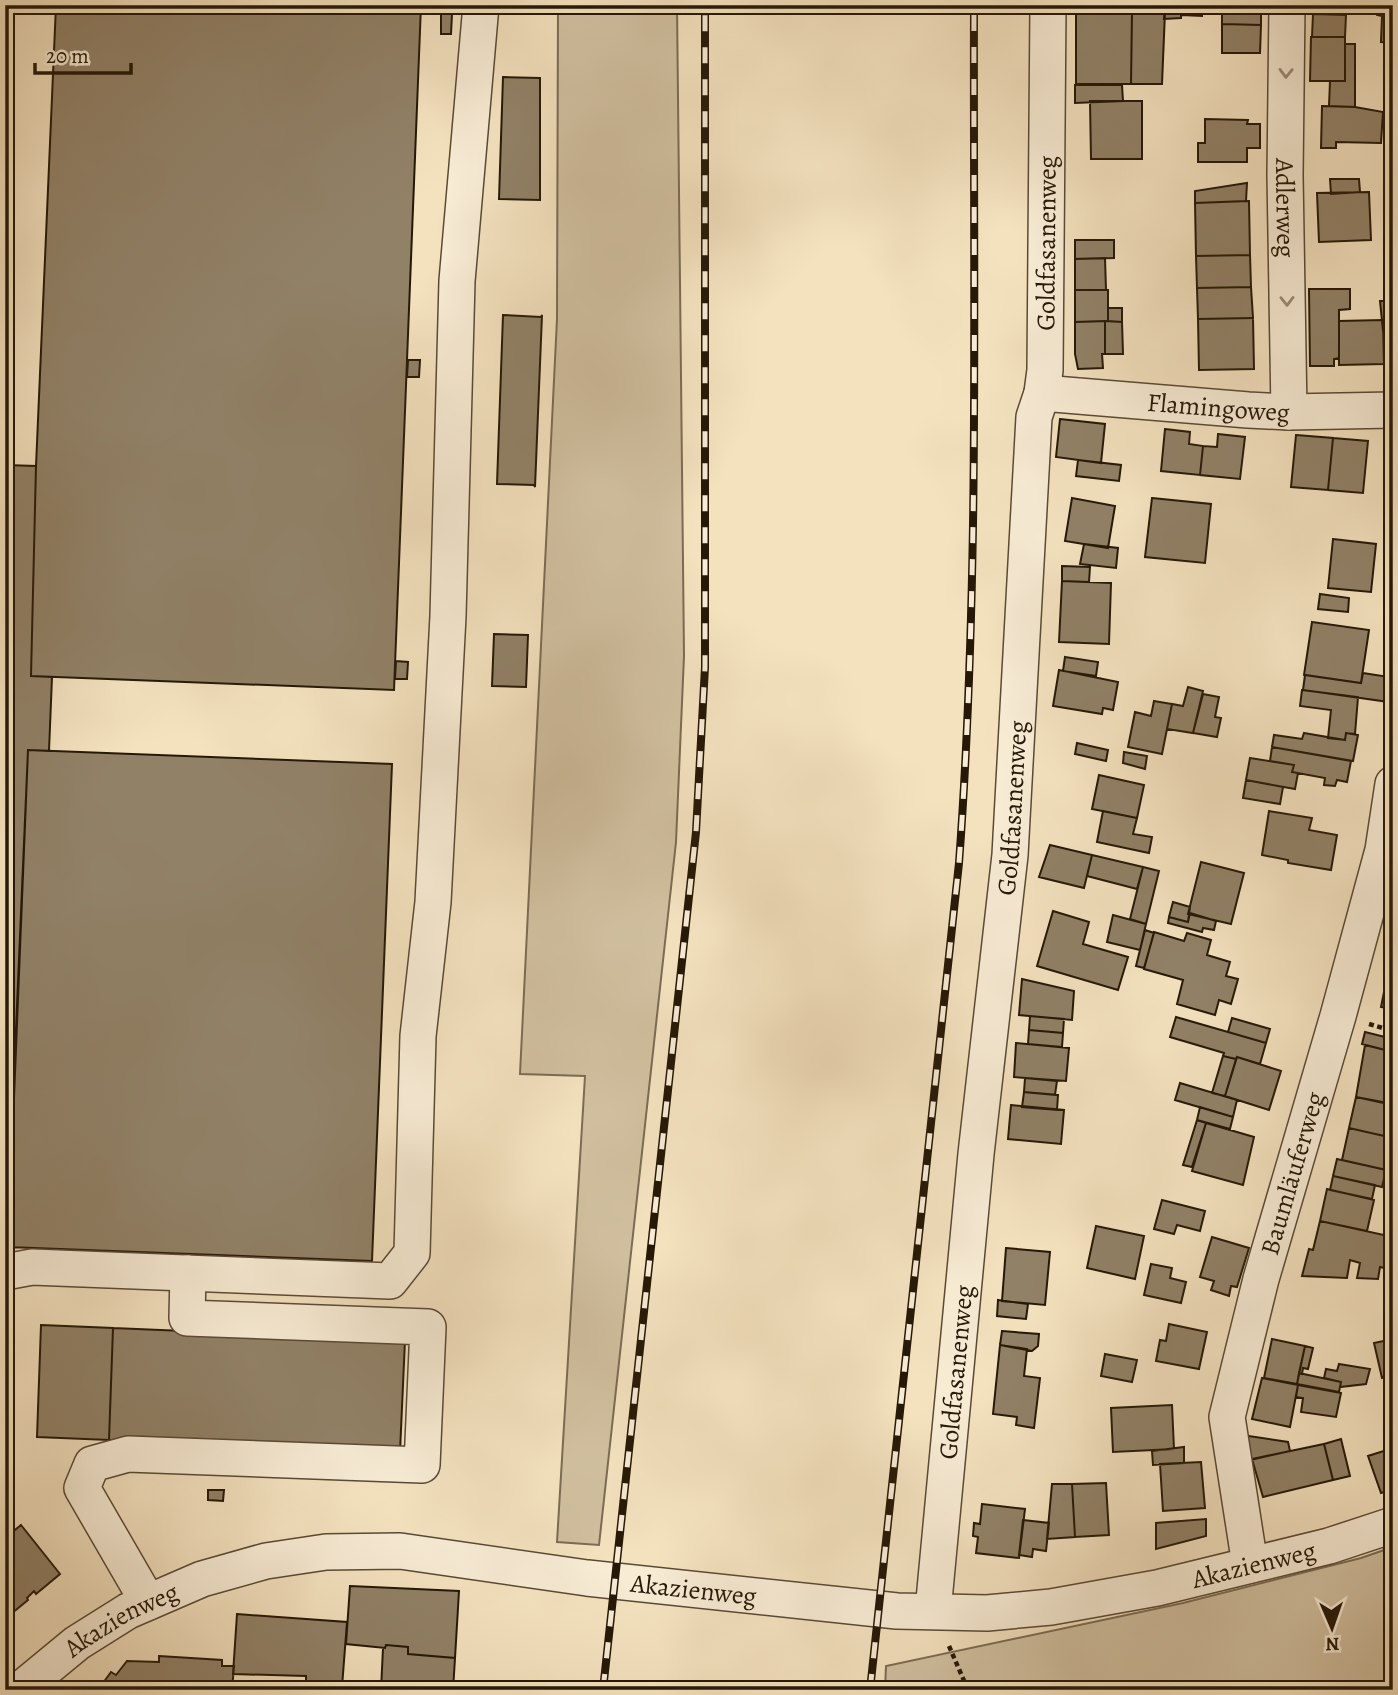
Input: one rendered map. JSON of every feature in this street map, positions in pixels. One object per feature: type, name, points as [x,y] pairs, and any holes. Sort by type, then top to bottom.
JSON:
[{"type":"street","points":[[5,1272],[32,1267],[390,1281],[412,1254],[418,1036],[433,902],[448,616],[457,281],[481,5]]},
{"type":"street","name":"Goldfasanenweg","points":[[933,1611],[976,1154],[1010,855],[1034,417],[1042,393],[1045,370],[1048,5]]},
{"type":"street","name":"Adlerweg","points":[[1287,5],[1285,175],[1289,412]]},
{"type":"street","name":"Flamingoweg","points":[[1042,393],[1289,412],[1393,410]]},
{"type":"street","name":"Baumläuferweg","points":[[1250,1565],[1227,1417],[1261,1279],[1338,1016],[1383,849],[1393,784]]},
{"type":"street","points":[[148,1602],[82,1488],[92,1464],[128,1454],[422,1465],[428,1327],[187,1318],[188,1273]]},
{"type":"street","name":"Akazienweg","points":[[20,1690],[77,1643],[128,1611],[202,1579],[266,1561],[326,1552],[400,1551],[587,1578],[897,1611],[987,1613],[1051,1607],[1157,1588],[1329,1546],[1393,1525]]},
{"type":"path","points":[[933,1611],[968,1690]]},
{"type":"shaded area","points":[[558,5],[677,5],[684,656],[676,842],[599,1545],[557,1542],[585,1076],[520,1074],[557,319]]},
{"type":"shaded area","points":[[1393,1547],[1393,1690],[885,1690],[886,1666],[1183,1603],[1361,1558]]},
{"type":"building","points":[[56,5],[421,5],[394,690],[31,676],[36,466]]},
{"type":"building","points":[[1084,5],[1098,5],[1098,11],[1083,11]]},
{"type":"building","points":[[1132,5],[1165,5],[1165,12],[1132,12]]},
{"type":"building","points":[[1165,5],[1202,6],[1202,16],[1181,15],[1181,18],[1164,19]]},
{"type":"building","points":[[1261,5],[1261,8],[1213,7]]},
{"type":"building","points":[[1314,5],[1346,5],[1346,15],[1314,14]]},
{"type":"building","points":[[1376,5],[1393,5],[1393,43],[1381,42],[1382,16],[1377,15]]},
{"type":"building","points":[[1213,7],[1261,8],[1261,25],[1222,24],[1222,12],[1212,12]]},
{"type":"building","points":[[1076,11],[1132,11],[1131,84],[1076,84]]},
{"type":"building","points":[[1132,12],[1165,12],[1162,84],[1131,84]]},
{"type":"building","points":[[441,13],[452,14],[451,34],[441,34]]},
{"type":"building","points":[[1313,14],[1346,15],[1345,37],[1312,37]]},
{"type":"building","points":[[1222,24],[1261,25],[1260,53],[1222,53]]},
{"type":"building","points":[[1311,37],[1345,37],[1345,81],[1310,81]]},
{"type":"building","points":[[1345,44],[1355,44],[1355,107],[1329,106],[1330,81],[1345,81]]},
{"type":"building","points":[[503,77],[540,78],[540,200],[499,199]]},
{"type":"building","points":[[1075,85],[1122,85],[1123,101],[1075,103]]},
{"type":"building","points":[[1090,101],[1142,101],[1142,159],[1091,159]]},
{"type":"building","points":[[1322,106],[1355,107],[1383,112],[1381,143],[1336,142],[1336,148],[1321,148]]},
{"type":"building","points":[[1205,119],[1248,120],[1247,124],[1260,124],[1260,148],[1247,148],[1247,162],[1198,162],[1198,143],[1205,143]]},
{"type":"building","points":[[1330,179],[1359,179],[1360,192],[1331,194]]},
{"type":"building","points":[[1247,183],[1246,201],[1195,203],[1195,191]]},
{"type":"building","points":[[1369,192],[1371,240],[1319,242],[1317,193]]},
{"type":"building","points":[[1249,201],[1250,255],[1196,256],[1195,203]]},
{"type":"building","points":[[1075,240],[1114,240],[1114,258],[1075,259]]},
{"type":"building","points":[[1250,255],[1251,287],[1197,288],[1196,256]]},
{"type":"building","points":[[1105,258],[1106,290],[1075,290],[1075,259]]},
{"type":"building","points":[[1251,287],[1253,318],[1198,319],[1197,288]]},
{"type":"building","points":[[1309,289],[1350,289],[1350,309],[1339,310],[1339,358],[1334,359],[1334,366],[1310,366]]},
{"type":"building","points":[[1075,290],[1108,290],[1108,321],[1075,322]]},
{"type":"building","points":[[1380,301],[1393,301],[1393,330],[1383,331]]},
{"type":"building","points":[[1108,308],[1122,308],[1122,322],[1108,321]]},
{"type":"building","points":[[503,315],[542,315],[535,487],[497,484]]},
{"type":"building","points":[[1253,318],[1254,369],[1199,370],[1198,319]]},
{"type":"building","points":[[1383,320],[1384,364],[1339,365],[1339,321]]},
{"type":"building","points":[[1105,321],[1122,322],[1123,354],[1105,354]]},
{"type":"building","points":[[1105,321],[1103,368],[1078,369],[1075,322]]},
{"type":"building","points":[[408,360],[420,360],[419,377],[407,377]]},
{"type":"building","points":[[1060,419],[1105,424],[1101,463],[1056,457]]},
{"type":"building","points":[[1165,429],[1190,432],[1189,444],[1203,446],[1200,475],[1161,471]]},
{"type":"building","points":[[1218,434],[1245,437],[1240,479],[1200,475],[1203,446],[1217,447]]},
{"type":"building","points":[[1296,435],[1333,438],[1328,490],[1291,487]]},
{"type":"building","points":[[1333,438],[1368,441],[1363,493],[1328,490]]},
{"type":"building","points":[[1078,460],[1121,465],[1119,481],[1076,476]]},
{"type":"building","points":[[5,465],[36,466],[31,676],[52,677],[49,751],[28,750],[14,1076],[5,1076]]},
{"type":"building","points":[[1072,498],[1115,506],[1108,548],[1065,541]]},
{"type":"building","points":[[1152,498],[1211,504],[1205,563],[1145,557]]},
{"type":"building","points":[[1333,539],[1376,544],[1371,592],[1328,588]]},
{"type":"building","points":[[1084,544],[1118,548],[1116,568],[1080,564]]},
{"type":"building","points":[[1062,566],[1090,567],[1089,582],[1062,581]]},
{"type":"building","points":[[1062,581],[1111,583],[1109,644],[1059,642]]},
{"type":"building","points":[[1320,594],[1349,598],[1348,612],[1318,609]]},
{"type":"building","points":[[1312,622],[1369,630],[1361,683],[1304,675]]},
{"type":"building","points":[[494,634],[528,635],[526,687],[492,686]]},
{"type":"building","points":[[1065,657],[1098,662],[1096,676],[1063,671]]},
{"type":"building","points":[[396,661],[408,662],[407,679],[395,679]]},
{"type":"building","points":[[1059,670],[1118,682],[1113,710],[1103,708],[1102,714],[1053,706]]},
{"type":"building","points":[[1363,673],[1389,677],[1389,702],[1303,690],[1305,675],[1361,683]]},
{"type":"building","points":[[1188,687],[1203,691],[1193,733],[1167,729],[1172,704],[1183,706]]},
{"type":"building","points":[[1302,690],[1358,697],[1355,734],[1346,733],[1345,740],[1328,738],[1331,710],[1300,706]]},
{"type":"building","points":[[1203,694],[1219,697],[1215,717],[1221,718],[1217,737],[1193,733]]},
{"type":"building","points":[[1154,701],[1172,704],[1162,754],[1128,747],[1135,712],[1151,716]]},
{"type":"building","points":[[1304,733],[1345,740],[1346,733],[1358,735],[1353,761],[1272,747],[1274,735],[1302,739]]},
{"type":"building","points":[[1077,743],[1108,750],[1106,761],[1075,754]]},
{"type":"building","points":[[1272,747],[1351,761],[1347,782],[1337,780],[1335,786],[1324,785],[1325,778],[1292,772],[1294,765],[1270,761]]},
{"type":"building","points":[[28,750],[392,764],[372,1261],[8,1247]]},
{"type":"building","points":[[1124,752],[1147,756],[1145,769],[1123,763]]},
{"type":"building","points":[[1250,758],[1294,765],[1292,772],[1298,773],[1295,789],[1246,780]]},
{"type":"building","points":[[1099,775],[1144,785],[1137,818],[1092,809]]},
{"type":"building","points":[[1246,780],[1283,787],[1280,804],[1243,798]]},
{"type":"building","points":[[1103,811],[1137,818],[1133,834],[1152,837],[1149,853],[1097,842]]},
{"type":"building","points":[[1269,811],[1312,818],[1309,830],[1337,835],[1331,870],[1288,863],[1288,860],[1262,855]]},
{"type":"building","points":[[1050,845],[1092,855],[1084,888],[1039,877]]},
{"type":"building","points":[[1092,855],[1143,867],[1137,889],[1087,876]]},
{"type":"building","points":[[1201,862],[1244,873],[1231,924],[1188,914]]},
{"type":"building","points":[[1143,867],[1159,871],[1146,924],[1130,919]]},
{"type":"building","points":[[1173,902],[1190,907],[1188,922],[1169,917]]},
{"type":"building","points":[[1053,911],[1089,922],[1083,944],[1128,957],[1118,990],[1037,966]]},
{"type":"building","points":[[1190,913],[1216,921],[1214,930],[1203,928],[1202,932],[1168,923],[1169,917],[1188,922]]},
{"type":"building","points":[[1113,915],[1146,924],[1140,950],[1107,942]]},
{"type":"building","points":[[1145,930],[1154,933],[1144,968],[1136,966]]},
{"type":"building","points":[[1154,932],[1184,941],[1187,933],[1211,940],[1207,955],[1230,962],[1226,976],[1238,979],[1231,1004],[1219,1000],[1215,1015],[1177,1004],[1183,980],[1144,969]]},
{"type":"building","points":[[1388,972],[1393,973],[1393,1009],[1381,1007]]},
{"type":"building","points":[[1022,979],[1074,991],[1072,1020],[1019,1015]]},
{"type":"building","points":[[1030,1016],[1064,1019],[1063,1033],[1029,1030]]},
{"type":"building","points":[[1176,1017],[1266,1043],[1260,1064],[1223,1056],[1224,1053],[1170,1037]]},
{"type":"building","points":[[1232,1018],[1270,1029],[1266,1043],[1228,1032]]},
{"type":"building","points":[[1029,1030],[1063,1033],[1062,1047],[1028,1044]]},
{"type":"building","points":[[1365,1032],[1393,1039],[1393,1052],[1362,1044]]},
{"type":"building","points":[[1016,1043],[1069,1048],[1066,1081],[1014,1077]]},
{"type":"building","points":[[1365,1045],[1393,1052],[1393,1104],[1356,1097]]},
{"type":"building","points":[[1223,1056],[1236,1059],[1225,1096],[1212,1093]]},
{"type":"building","points":[[1237,1057],[1281,1071],[1269,1110],[1225,1096]]},
{"type":"building","points":[[5,1076],[14,1076],[8,1247],[14,1247],[13,1258],[5,1258]]},
{"type":"building","points":[[1025,1078],[1057,1081],[1055,1095],[1024,1092]]},
{"type":"building","points":[[1180,1083],[1237,1100],[1233,1117],[1175,1100]]},
{"type":"building","points":[[1024,1092],[1058,1095],[1057,1110],[1022,1107]]},
{"type":"building","points":[[1356,1097],[1393,1105],[1393,1138],[1349,1128]]},
{"type":"building","points":[[1011,1105],[1064,1110],[1061,1144],[1008,1139]]},
{"type":"building","points":[[1200,1107],[1233,1117],[1230,1129],[1197,1120]]},
{"type":"building","points":[[1197,1120],[1206,1123],[1192,1167],[1183,1165]]},
{"type":"building","points":[[1206,1123],[1254,1137],[1243,1185],[1192,1171]]},
{"type":"building","points":[[1349,1128],[1393,1138],[1391,1171],[1342,1160]]},
{"type":"building","points":[[1337,1159],[1386,1170],[1382,1187],[1333,1176]]},
{"type":"building","points":[[1333,1176],[1375,1185],[1372,1199],[1330,1190]]},
{"type":"building","points":[[1327,1189],[1374,1200],[1367,1231],[1320,1221]]},
{"type":"building","points":[[1162,1200],[1205,1211],[1200,1231],[1177,1225],[1174,1234],[1154,1229]]},
{"type":"building","points":[[1320,1221],[1393,1237],[1393,1270],[1380,1267],[1378,1279],[1357,1278],[1360,1263],[1350,1260],[1347,1278],[1302,1276],[1309,1249],[1313,1250]]},
{"type":"building","points":[[1096,1226],[1144,1236],[1135,1279],[1087,1268]]},
{"type":"building","points":[[1212,1237],[1249,1248],[1237,1287],[1231,1286],[1229,1296],[1211,1290],[1214,1281],[1200,1277]]},
{"type":"building","points":[[1006,1248],[1050,1252],[1045,1305],[1002,1301]]},
{"type":"building","points":[[1151,1264],[1172,1268],[1170,1278],[1186,1282],[1181,1303],[1144,1295]]},
{"type":"building","points":[[998,1300],[1028,1304],[1026,1319],[997,1316]]},
{"type":"building","points":[[1169,1324],[1207,1332],[1199,1369],[1156,1361],[1160,1340],[1166,1341]]},
{"type":"building","points":[[41,1325],[113,1328],[109,1440],[37,1437]]},
{"type":"building","points":[[113,1328],[405,1340],[400,1452],[109,1440]]},
{"type":"building","points":[[1002,1331],[1039,1334],[1038,1346],[1032,1351],[1000,1345]]},
{"type":"building","points":[[1272,1339],[1305,1346],[1297,1384],[1264,1378]]},
{"type":"building","points":[[1393,1339],[1393,1374],[1382,1378],[1374,1343]]},
{"type":"building","points":[[1000,1345],[1027,1349],[1024,1376],[1040,1378],[1034,1428],[1016,1425],[1017,1417],[993,1414]]},
{"type":"building","points":[[1305,1346],[1313,1348],[1308,1369],[1303,1368],[1302,1374],[1299,1373]]},
{"type":"building","points":[[1105,1354],[1137,1360],[1132,1382],[1101,1376]]},
{"type":"building","points":[[1339,1364],[1370,1369],[1366,1384],[1340,1387],[1341,1382],[1324,1378],[1326,1369],[1337,1371]]},
{"type":"building","points":[[1299,1373],[1341,1382],[1339,1392],[1297,1384]]},
{"type":"building","points":[[1262,1378],[1298,1385],[1290,1427],[1252,1419]]},
{"type":"building","points":[[1298,1385],[1341,1393],[1336,1417],[1301,1412],[1303,1398],[1296,1397]]},
{"type":"building","points":[[1172,1405],[1174,1449],[1113,1452],[1111,1408]]},
{"type":"building","points":[[1242,1435],[1288,1442],[1290,1451],[1246,1461]]},
{"type":"building","points":[[1341,1439],[1350,1476],[1333,1480],[1324,1444]]},
{"type":"building","points":[[1324,1444],[1333,1480],[1263,1497],[1252,1459]]},
{"type":"building","points":[[1184,1447],[1184,1463],[1153,1465],[1152,1451]]},
{"type":"building","points":[[1393,1448],[1393,1489],[1381,1493],[1368,1456]]},
{"type":"building","points":[[1201,1462],[1205,1508],[1163,1511],[1160,1464]]},
{"type":"building","points":[[1106,1483],[1109,1535],[1075,1537],[1072,1484]]},
{"type":"building","points":[[1052,1484],[1072,1484],[1075,1537],[1047,1539]]},
{"type":"building","points":[[208,1490],[224,1490],[223,1501],[208,1500]]},
{"type":"building","points":[[982,1504],[1025,1509],[1019,1558],[976,1553],[978,1537],[973,1536],[974,1523],[980,1524]]},
{"type":"building","points":[[1206,1519],[1206,1536],[1156,1549],[1156,1523]]},
{"type":"building","points":[[1023,1520],[1049,1523],[1046,1551],[1033,1549],[1032,1557],[1019,1555]]},
{"type":"building","points":[[21,1525],[60,1574],[36,1594],[34,1591],[28,1600],[5,1619],[5,1538]]},
{"type":"building","points":[[350,1586],[459,1591],[455,1658],[408,1654],[408,1647],[386,1645],[385,1648],[346,1644]]},
{"type":"building","points":[[237,1614],[347,1622],[342,1687],[306,1685],[306,1676],[233,1674]]},
{"type":"building","points":[[386,1645],[408,1647],[408,1654],[455,1658],[453,1690],[381,1690],[383,1648]]},
{"type":"building","points":[[159,1656],[222,1660],[222,1666],[234,1666],[232,1690],[98,1690],[111,1672],[116,1675],[127,1661],[159,1662]]},
{"type":"railway","points":[[603,1690],[696,832],[705,667],[705,5]]},
{"type":"railway","points":[[870,1690],[959,863],[966,756],[973,542],[974,5]]}]
